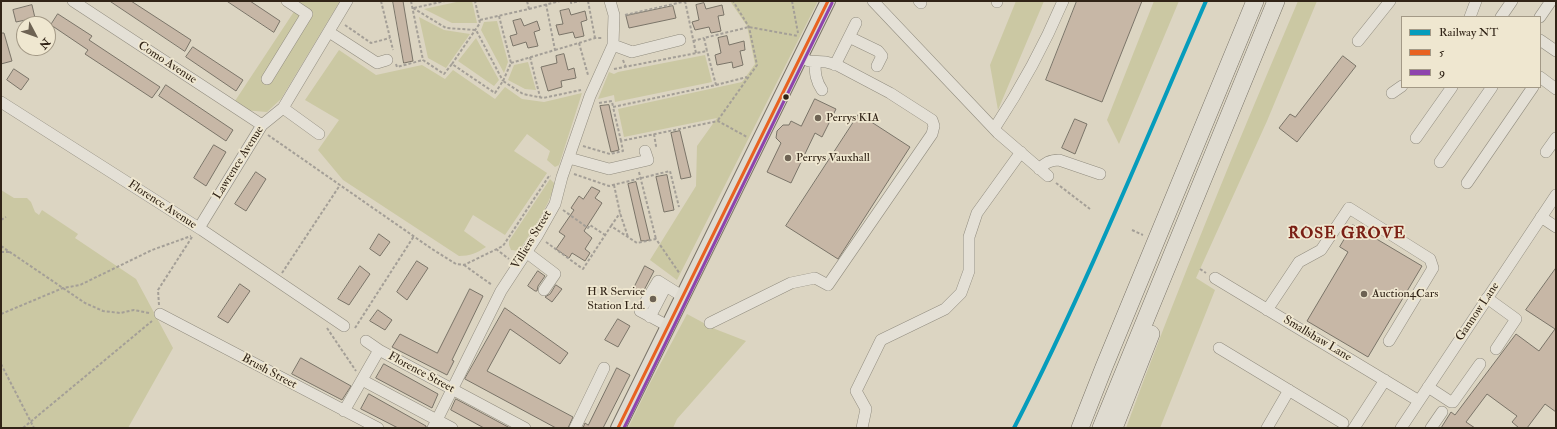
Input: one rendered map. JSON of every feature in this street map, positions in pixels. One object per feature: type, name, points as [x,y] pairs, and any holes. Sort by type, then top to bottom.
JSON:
[{"type":"highway","points":[[1080,428],[1255,1]]},
{"type":"highway","points":[[1101,428],[1276,1]]},
{"type":"highway","points":[[1114,428],[1192,232],[1287,1]]},
{"type":"highway","points":[[1068,428],[1139,259],[1189,162]]},
{"type":"main road","points":[[618,428],[759,143],[800,57],[804,38],[828,1]]},
{"type":"street","name":"Como Avenue","points":[[73,1],[260,127]]},
{"type":"street","points":[[267,79],[307,14],[288,1]]},
{"type":"street","name":"Lawrence Avenue","points":[[199,228],[260,127],[283,108],[348,1]]},
{"type":"street","name":"Villiers Street","points":[[435,424],[501,291],[537,236],[554,204],[587,106],[590,88],[613,41],[614,17],[610,1]]},
{"type":"street","points":[[873,1],[994,128],[1044,172]]},
{"type":"street","points":[[994,128],[1019,91],[1052,29],[1063,1]]},
{"type":"street","points":[[1358,41],[1390,1]]},
{"type":"street","points":[[1470,16],[1476,1]]},
{"type":"street","points":[[1502,16],[1512,1]]},
{"type":"street","points":[[1541,16],[1551,1]]},
{"type":"street","points":[[834,65],[856,23]]},
{"type":"street","points":[[329,32],[377,63],[392,58]]},
{"type":"street","points":[[849,37],[878,51],[882,56],[877,66]]},
{"type":"street","points":[[613,41],[632,52],[680,40]]},
{"type":"street","points":[[1541,41],[1556,51]]},
{"type":"street","points":[[710,323],[791,283],[815,278],[828,285],[932,134],[934,126],[932,120],[890,93],[834,65],[826,62],[809,61],[800,57]]},
{"type":"street","points":[[815,62],[816,79],[822,90]]},
{"type":"street","points":[[1541,78],[1556,89]]},
{"type":"street","points":[[1392,93],[1401,87]]},
{"type":"street","points":[[1416,138],[1451,88]]},
{"type":"street","points":[[1440,162],[1491,88]]},
{"type":"street","points":[[1467,183],[1532,88]]},
{"type":"street","name":"Florence Avenue","points":[[1,102],[199,228],[277,281],[322,317]]},
{"type":"street","points":[[283,108],[319,134]]},
{"type":"street","points":[[1546,152],[1556,138]]},
{"type":"street","points":[[569,158],[609,169],[648,160],[645,151]]},
{"type":"street","points":[[862,428],[866,409],[856,391],[881,340],[945,309],[961,293],[969,271],[969,237],[977,213],[1021,152]]},
{"type":"street","points":[[1044,172],[1044,164],[1052,160],[1059,160],[1100,174]]},
{"type":"street","name":"Gannow Lane","points":[[1401,428],[1556,195]]},
{"type":"street","points":[[1268,310],[1299,262],[1321,250],[1349,208],[1430,260],[1433,268],[1389,341]]},
{"type":"street","points":[[1541,217],[1556,227]]},
{"type":"street","points":[[526,252],[554,274],[544,290]]},
{"type":"street","name":"Smallshaw Lane","points":[[1215,278],[1419,401]]},
{"type":"street","points":[[668,326],[647,315],[664,284],[682,296]]},
{"type":"street","points":[[1487,298],[1516,319],[1496,349]]},
{"type":"street","name":"Brush Street","points":[[160,314],[344,412],[378,428]]},
{"type":"street","points":[[322,317],[348,329]]},
{"type":"street","name":"Florence Street","points":[[366,341],[379,350],[525,428]]},
{"type":"street","points":[[1219,348],[1343,423]]},
{"type":"street","points":[[344,412],[379,350]]},
{"type":"street","points":[[1428,387],[1453,402],[1480,364]]},
{"type":"street","points":[[575,428],[604,368]]},
{"type":"street","points":[[362,380],[435,424],[452,428]]},
{"type":"street","points":[[1354,428],[1385,380]]},
{"type":"street","points":[[1267,428],[1289,390]]},
{"type":"street","points":[[1431,428],[1442,412]]},
{"type":"path","points":[[381,1],[390,38],[392,58],[397,66],[423,60]]},
{"type":"path","points":[[411,1],[423,60],[444,74],[480,23],[475,1]]},
{"type":"path","points":[[413,8],[445,1]]},
{"type":"path","points":[[527,1],[529,9]]},
{"type":"path","points":[[480,20],[560,1]]},
{"type":"path","points":[[571,1],[571,3],[580,1]]},
{"type":"path","points":[[588,1],[595,38]]},
{"type":"path","points":[[665,1],[666,5]]},
{"type":"path","points":[[614,17],[686,1],[696,54]]},
{"type":"path","points":[[718,121],[757,64],[749,27],[733,1]]},
{"type":"path","points":[[716,85],[704,38],[749,27],[804,38],[792,1]]},
{"type":"path","points":[[546,4],[556,50]]},
{"type":"path","points":[[413,8],[446,28],[476,30]]},
{"type":"path","points":[[452,64],[495,93],[503,81],[511,63],[499,16]]},
{"type":"path","points":[[336,20],[371,43],[390,38]]},
{"type":"path","points":[[476,30],[503,81],[523,94],[543,98],[590,88],[579,43]]},
{"type":"path","points":[[511,63],[595,38],[613,41]]},
{"type":"path","points":[[614,69],[707,51]]},
{"type":"path","points":[[530,57],[540,97]]},
{"type":"path","points":[[614,107],[748,77]]},
{"type":"path","points":[[574,143],[610,154],[623,151],[612,101],[587,106]]},
{"type":"path","points":[[621,142],[718,121],[759,143]]},
{"type":"path","points":[[260,127],[414,236],[456,264],[464,265],[501,291]]},
{"type":"path","points":[[636,163],[656,239],[679,273]]},
{"type":"path","points":[[464,265],[503,246],[549,176],[563,174],[610,186],[670,171],[679,207]]},
{"type":"path","points":[[1044,172],[1090,209]]},
{"type":"path","points":[[277,281],[340,185]]},
{"type":"path","points":[[614,185],[620,212],[628,237]]},
{"type":"path","points":[[554,204],[588,228],[590,225],[605,235]]},
{"type":"path","points":[[537,236],[583,269],[620,212]]},
{"type":"path","points":[[1,220],[6,217]]},
{"type":"path","points":[[611,226],[637,243],[656,239]]},
{"type":"path","points":[[1132,230],[1144,235]]},
{"type":"path","points":[[1,314],[63,288],[80,285],[152,250],[194,235],[158,290],[160,314]]},
{"type":"path","points":[[348,329],[414,236]]},
{"type":"path","points":[[1,246],[85,303],[103,312],[120,313],[134,310],[160,314]]},
{"type":"path","points":[[496,249],[517,265]]},
{"type":"path","points":[[1,252],[10,252]]},
{"type":"path","points":[[23,428],[160,314]]},
{"type":"path","points":[[322,317],[362,380]]},
{"type":"path","points":[[1,364],[34,428]]},
{"type":"shaded area","points":[[301,1],[340,1],[281,99],[267,112],[243,110],[233,104]]},
{"type":"shaded area","points":[[461,1],[472,1],[477,23],[452,23],[424,9]]},
{"type":"shaded area","points":[[730,1],[818,1],[677,280],[650,260],[696,186],[697,146],[717,118],[624,137],[618,109],[742,82],[755,64],[747,26]]},
{"type":"shaded area","points":[[1016,1],[1044,1],[998,110],[990,65]]},
{"type":"shaded area","points":[[1154,1],[1179,1],[1119,144],[1107,120]]},
{"type":"shaded area","points":[[1298,1],[1317,1],[1267,121],[1196,278],[1215,290],[1160,428],[1126,428],[1209,213]]},
{"type":"shaded area","points":[[419,17],[444,30],[470,34],[446,68],[428,58]]},
{"type":"shaded area","points":[[497,21],[508,62],[504,73],[481,30],[484,22]]},
{"type":"shaded area","points":[[476,38],[499,80],[494,86],[458,61]]},
{"type":"shaded area","points":[[339,50],[376,75],[422,65],[445,79],[453,70],[495,99],[505,87],[522,99],[544,102],[582,93],[559,165],[555,167],[547,160],[550,151],[527,134],[514,151],[547,173],[505,235],[473,215],[464,231],[486,247],[473,254],[459,256],[343,180],[318,150],[339,120],[305,100]]},
{"type":"shaded area","points":[[705,55],[712,82],[615,102],[614,95],[598,99],[609,72],[614,74]]},
{"type":"shaded area","points":[[528,62],[536,90],[525,89],[508,80],[514,65]]},
{"type":"shaded area","points":[[550,179],[555,184],[544,210],[519,251],[511,250],[509,241]]},
{"type":"shaded area","points":[[1,190],[14,198],[27,198],[31,202],[35,212],[39,215],[42,210],[78,234],[75,238],[136,279],[173,348],[128,428],[1,428]]},
{"type":"shaded area","points":[[687,314],[715,329],[746,341],[677,419],[673,428],[628,428],[649,385]]},
{"type":"building","points":[[110,1],[131,1],[191,40],[185,51]]},
{"type":"building","points":[[227,1],[250,1],[280,21],[274,32]]},
{"type":"building","points":[[393,1],[403,1],[413,61],[404,63]]},
{"type":"building","points":[[1077,1],[1142,1],[1102,102],[1046,80]]},
{"type":"building","points":[[704,3],[706,9],[722,5],[724,15],[718,16],[721,31],[711,33],[709,27],[695,30],[692,22],[699,20],[696,5]]},
{"type":"building","points":[[32,5],[35,16],[16,16],[16,22],[13,10]]},
{"type":"building","points":[[673,6],[676,18],[629,28],[626,16]]},
{"type":"building","points":[[569,9],[571,15],[585,11],[587,20],[581,22],[584,36],[575,38],[573,32],[559,35],[556,25],[563,24],[560,11]]},
{"type":"building","points":[[58,14],[92,36],[89,40],[160,87],[152,98],[85,54],[88,50],[56,28],[56,17]]},
{"type":"building","points":[[521,19],[524,26],[537,21],[540,30],[534,32],[538,46],[528,48],[526,42],[513,46],[510,36],[517,34],[513,21]]},
{"type":"building","points":[[1,33],[4,33],[12,61],[1,64]]},
{"type":"building","points":[[727,36],[729,45],[744,41],[745,50],[740,51],[743,65],[733,68],[732,62],[717,65],[715,55],[721,53],[718,38]]},
{"type":"building","points":[[193,47],[243,80],[236,91],[186,57]]},
{"type":"building","points":[[564,54],[568,70],[574,68],[576,78],[561,81],[562,87],[548,91],[541,67],[557,63],[556,56]]},
{"type":"building","points":[[1343,56],[1356,66],[1297,142],[1279,128],[1290,114],[1295,117]]},
{"type":"building","points":[[14,69],[29,79],[21,90],[7,80]]},
{"type":"building","points":[[166,85],[233,130],[226,141],[159,96]]},
{"type":"building","name":"Perrys Vauxhall","points":[[815,99],[836,109],[822,137],[815,133],[791,183],[767,172],[781,143],[776,138],[777,131],[783,125],[789,125],[791,121],[801,126]]},
{"type":"building","points":[[609,105],[619,150],[611,152],[600,106]]},
{"type":"building","points":[[859,114],[910,147],[838,259],[786,226]]},
{"type":"building","points":[[1075,119],[1087,124],[1075,154],[1062,148]]},
{"type":"building","points":[[680,131],[691,177],[681,179],[671,133]]},
{"type":"building","points":[[214,145],[226,152],[206,186],[194,178]]},
{"type":"building","points":[[256,172],[266,179],[246,211],[235,204]]},
{"type":"building","points":[[667,175],[674,210],[664,212],[656,177]]},
{"type":"building","points":[[636,182],[650,240],[641,241],[628,184]]},
{"type":"building","points":[[592,187],[600,191],[595,198],[602,203],[584,231],[592,238],[585,249],[590,253],[585,261],[572,253],[569,258],[556,249],[565,236],[559,232],[574,210],[571,208],[579,196],[583,199]]},
{"type":"building","name":"Auction4Cars","points":[[1353,225],[1422,266],[1368,357],[1307,321],[1348,252],[1340,247]]},
{"type":"building","points":[[379,234],[390,242],[380,256],[370,249]]},
{"type":"building","points":[[417,261],[428,268],[407,300],[397,292]]},
{"type":"building","points":[[360,266],[370,274],[349,305],[338,299]]},
{"type":"building","points":[[645,266],[654,271],[642,294],[633,290]]},
{"type":"building","points":[[1556,268],[1556,412],[1545,404],[1527,428],[1519,428],[1512,422],[1517,416],[1487,394],[1466,422],[1475,428],[1441,428],[1451,412],[1455,415],[1516,334],[1539,351],[1555,329],[1526,310]]},
{"type":"building","points":[[538,271],[545,276],[538,286],[537,291],[535,291],[528,286]]},
{"type":"building","points":[[240,284],[250,291],[228,323],[218,317]]},
{"type":"building","points":[[556,285],[562,289],[552,302],[545,297],[550,294]]},
{"type":"building","points":[[470,289],[483,296],[452,360],[454,361],[447,375],[392,347],[400,334],[437,353]]},
{"type":"building","points":[[505,308],[568,353],[560,364],[510,329],[487,371],[573,417],[568,428],[556,428],[465,379]]},
{"type":"building","points":[[378,310],[392,320],[385,330],[370,321]]},
{"type":"building","points":[[618,319],[630,326],[618,347],[605,340]]},
{"type":"building","points":[[301,358],[351,386],[342,400],[292,374]]},
{"type":"building","points":[[384,364],[438,394],[432,408],[376,378]]},
{"type":"building","points":[[617,368],[630,375],[603,428],[583,428],[585,423],[588,425]]},
{"type":"building","points":[[369,394],[426,426],[426,428],[398,428],[361,409]]},
{"type":"building","points":[[456,399],[510,428],[484,428],[451,410]]},
{"type":"rail line","name":"NT","points":[[1014,428],[1090,270],[1206,1]]},
{"type":"transit line","name":"5","points":[[618,428],[828,1]]},
{"type":"transit line","name":"9","points":[[624,428],[832,3]]},
{"type":"place","name":"Perrys KIA","points":[[818,118]]},
{"type":"place","name":"Perrys Vauxhall","points":[[788,158]]},
{"type":"place","name":"Auction4Cars","points":[[1364,294]]},
{"type":"place","name":"H R Service Station Ltd.","points":[[653,299]]},
{"type":"district","name":"ROSE GROVE","points":[[1347,235]]}]
